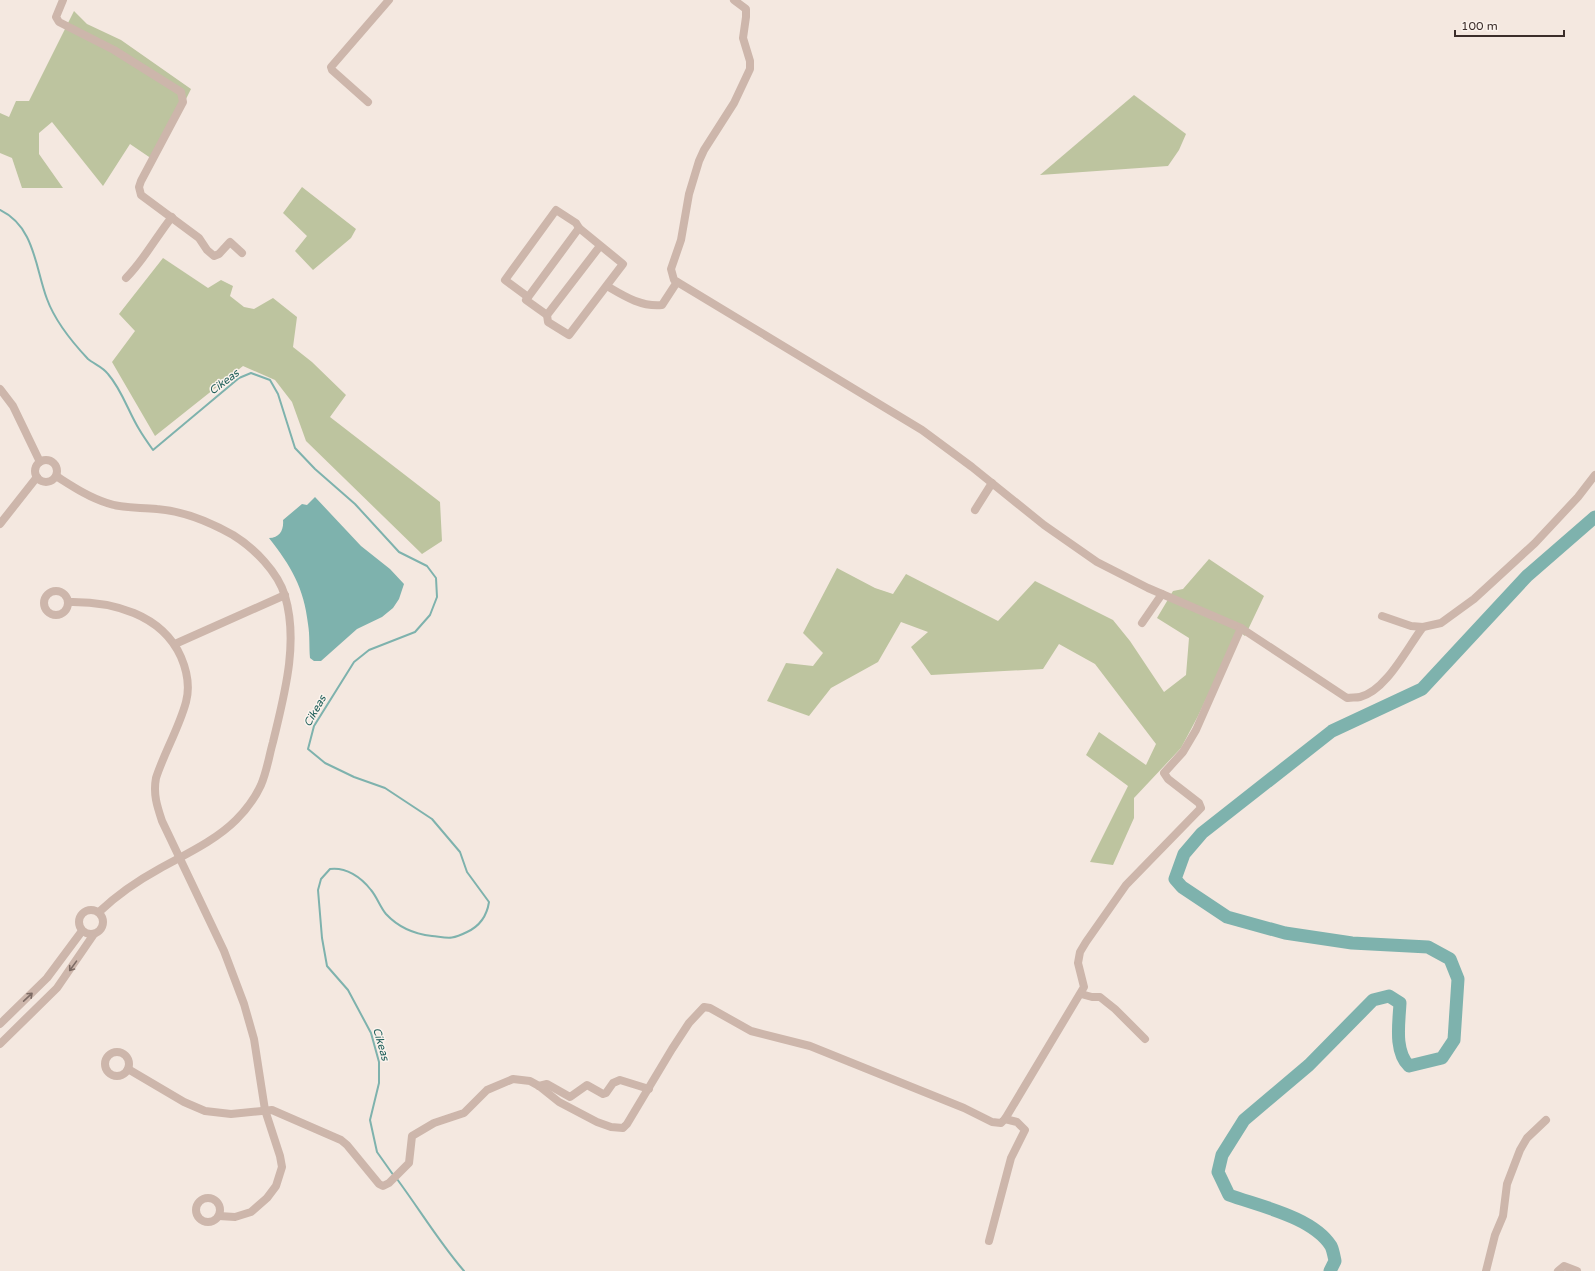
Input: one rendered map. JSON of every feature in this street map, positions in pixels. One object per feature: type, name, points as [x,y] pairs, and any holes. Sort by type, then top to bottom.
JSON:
[{"type":"street","points":[[63,0],[56,17],[59,22],[121,54],[181,92],[184,102],[139,187],[141,194],[199,238],[207,250],[214,256],[219,254],[230,242],[242,253]]},
{"type":"street","points":[[368,102],[331,67],[389,0]]},
{"type":"street","points":[[734,0],[741,3],[746,9],[743,38],[750,61],[750,69],[734,103],[704,150],[700,161],[689,194],[681,240],[671,269],[674,280],[807,359],[922,430],[972,467],[1044,525],[1097,562],[1162,594],[1241,628],[1347,698],[1360,697],[1375,689],[1389,675],[1423,627]]},
{"type":"street","points":[[528,296],[505,280],[556,210],[576,223],[579,228],[623,264],[569,335],[548,322],[547,315],[600,246]]},
{"type":"street","points":[[126,278],[139,265],[149,248],[172,217]]},
{"type":"street","points":[[547,315],[526,300],[579,228]]},
{"type":"street","points":[[607,286],[629,300],[662,306],[677,282]]},
{"type":"street","points":[[0,389],[13,406],[40,462]]},
{"type":"street","points":[[46,460],[52,462],[56,468],[56,476],[48,482],[41,481],[37,477],[35,469],[40,462],[46,460]]},
{"type":"street","points":[[1382,616],[1411,626],[1423,627],[1440,623],[1474,599],[1535,543],[1578,498],[1595,475]]},
{"type":"street","points":[[56,476],[84,493],[108,504],[174,512],[210,523],[233,535],[258,555],[269,568],[285,595],[290,626],[289,662],[277,725],[261,784],[253,798],[234,822],[179,858],[137,881],[99,912]]},
{"type":"street","points":[[0,524],[37,477]]},
{"type":"street","points":[[975,510],[992,483]]},
{"type":"street","points":[[1142,623],[1162,594]]},
{"type":"street","points":[[175,644],[285,595]]},
{"type":"street","points":[[68,602],[100,603],[114,606],[133,613],[157,626],[175,644],[186,674],[186,702],[161,762],[154,790],[162,821],[224,951],[244,1004],[254,1040],[265,1110],[280,1156],[282,1167],[280,1176],[268,1198],[251,1212],[235,1217],[219,1216]]},
{"type":"street","points":[[128,1069],[184,1102],[205,1111],[231,1114],[265,1110],[278,1112],[341,1140],[347,1145],[379,1184],[385,1186],[409,1163],[412,1136],[442,1120],[458,1117],[487,1090],[513,1079],[522,1079],[539,1086],[559,1102],[597,1122],[623,1128],[628,1124],[689,1023],[704,1007],[710,1008],[751,1031],[810,1046],[964,1108],[998,1124],[1005,1119],[1081,994],[1085,983],[1078,963],[1080,952],[1086,942],[1126,884],[1201,808],[1199,803],[1168,779],[1164,773],[1183,752],[1190,740],[1210,700],[1241,628]]},
{"type":"street","points":[[0,1044],[57,988],[94,934],[102,927],[103,922],[99,912],[92,909],[84,911],[79,916],[78,924],[82,930],[88,934],[94,934]]},
{"type":"street","points":[[0,1024],[47,978],[82,930]]},
{"type":"street","points":[[1081,994],[1092,997],[1100,997],[1115,1009],[1145,1039]]},
{"type":"street","points":[[539,1086],[547,1084],[570,1097],[587,1085],[603,1094],[606,1094],[613,1083],[620,1080],[649,1089]]},
{"type":"street","points":[[989,1241],[1011,1158],[1025,1130],[1018,1122],[1005,1119]]},
{"type":"street","points":[[1486,1271],[1495,1235],[1503,1216],[1507,1184],[1520,1150],[1528,1138],[1546,1120]]},
{"type":"street","points":[[1558,1271],[1564,1266],[1577,1271]]},
{"type":"green space","points":[[74,11],[87,24],[121,40],[191,89],[155,161],[130,144],[103,186],[52,122],[39,133],[39,154],[63,188],[22,188],[12,158],[0,153],[0,113],[9,117],[16,101],[29,101]]},
{"type":"green space","points":[[1134,95],[1186,134],[1179,150],[1168,166],[1040,175]]},
{"type":"green space","points":[[302,187],[356,229],[351,238],[313,270],[295,251],[307,236],[283,213]]},
{"type":"green space","points":[[163,258],[208,288],[221,280],[233,286],[230,296],[244,307],[254,309],[273,298],[297,317],[293,347],[312,362],[346,395],[330,417],[440,502],[442,541],[422,554],[306,441],[292,402],[275,380],[243,366],[155,436],[112,362],[135,331],[119,314]]},
{"type":"green space","points":[[1209,559],[1264,596],[1245,636],[1238,631],[1198,716],[1181,748],[1134,798],[1134,818],[1113,865],[1090,862],[1128,786],[1086,755],[1099,732],[1146,765],[1156,744],[1095,664],[1059,644],[1043,669],[931,675],[911,647],[928,632],[901,622],[878,662],[831,688],[809,716],[767,701],[786,663],[813,666],[823,653],[803,633],[837,568],[875,588],[893,594],[906,574],[998,621],[1035,581],[1113,620],[1130,641],[1164,692],[1186,675],[1189,638],[1157,618],[1173,591],[1183,589]]},
{"type":"water","points":[[315,497],[361,546],[390,569],[404,584],[399,599],[393,608],[382,617],[357,629],[321,661],[314,661],[310,658],[308,624],[300,588],[284,558],[269,538],[279,535],[283,527],[283,520],[302,504],[307,505]]},
{"type":"waterway","name":"Cikeas","points":[[0,210],[12,217],[27,237],[47,299],[59,323],[88,359],[104,369],[113,380],[131,415],[153,450],[239,378],[251,373],[270,380],[278,394],[295,448],[315,469],[355,504],[399,552],[427,566],[436,578],[437,597],[430,615],[415,632],[369,650],[354,662],[314,726],[308,749],[325,763],[354,777],[385,788],[432,819],[460,852],[467,872],[489,902],[487,911],[476,927],[462,935],[446,938],[419,934],[396,923],[386,914],[367,885],[358,877],[347,871],[330,869],[321,879],[318,890],[322,938],[327,966],[348,990],[371,1033],[379,1062],[379,1083],[370,1120],[377,1152],[394,1176]]},
{"type":"waterway","points":[[1330,1271],[1335,1261],[1332,1248],[1323,1236],[1312,1227],[1270,1208],[1229,1195],[1218,1172],[1222,1155],[1244,1120],[1309,1065],[1373,1000],[1389,996],[1400,1003],[1398,1028],[1399,1045],[1404,1060],[1409,1066],[1442,1058],[1454,1040],[1458,979],[1450,959],[1428,947],[1352,943],[1285,933],[1227,917],[1182,887],[1175,879],[1184,854],[1202,833],[1332,731],[1422,689],[1527,576],[1595,517]]},
{"type":"waterway","name":"Cikeas","points":[[397,1179],[464,1271]]}]
